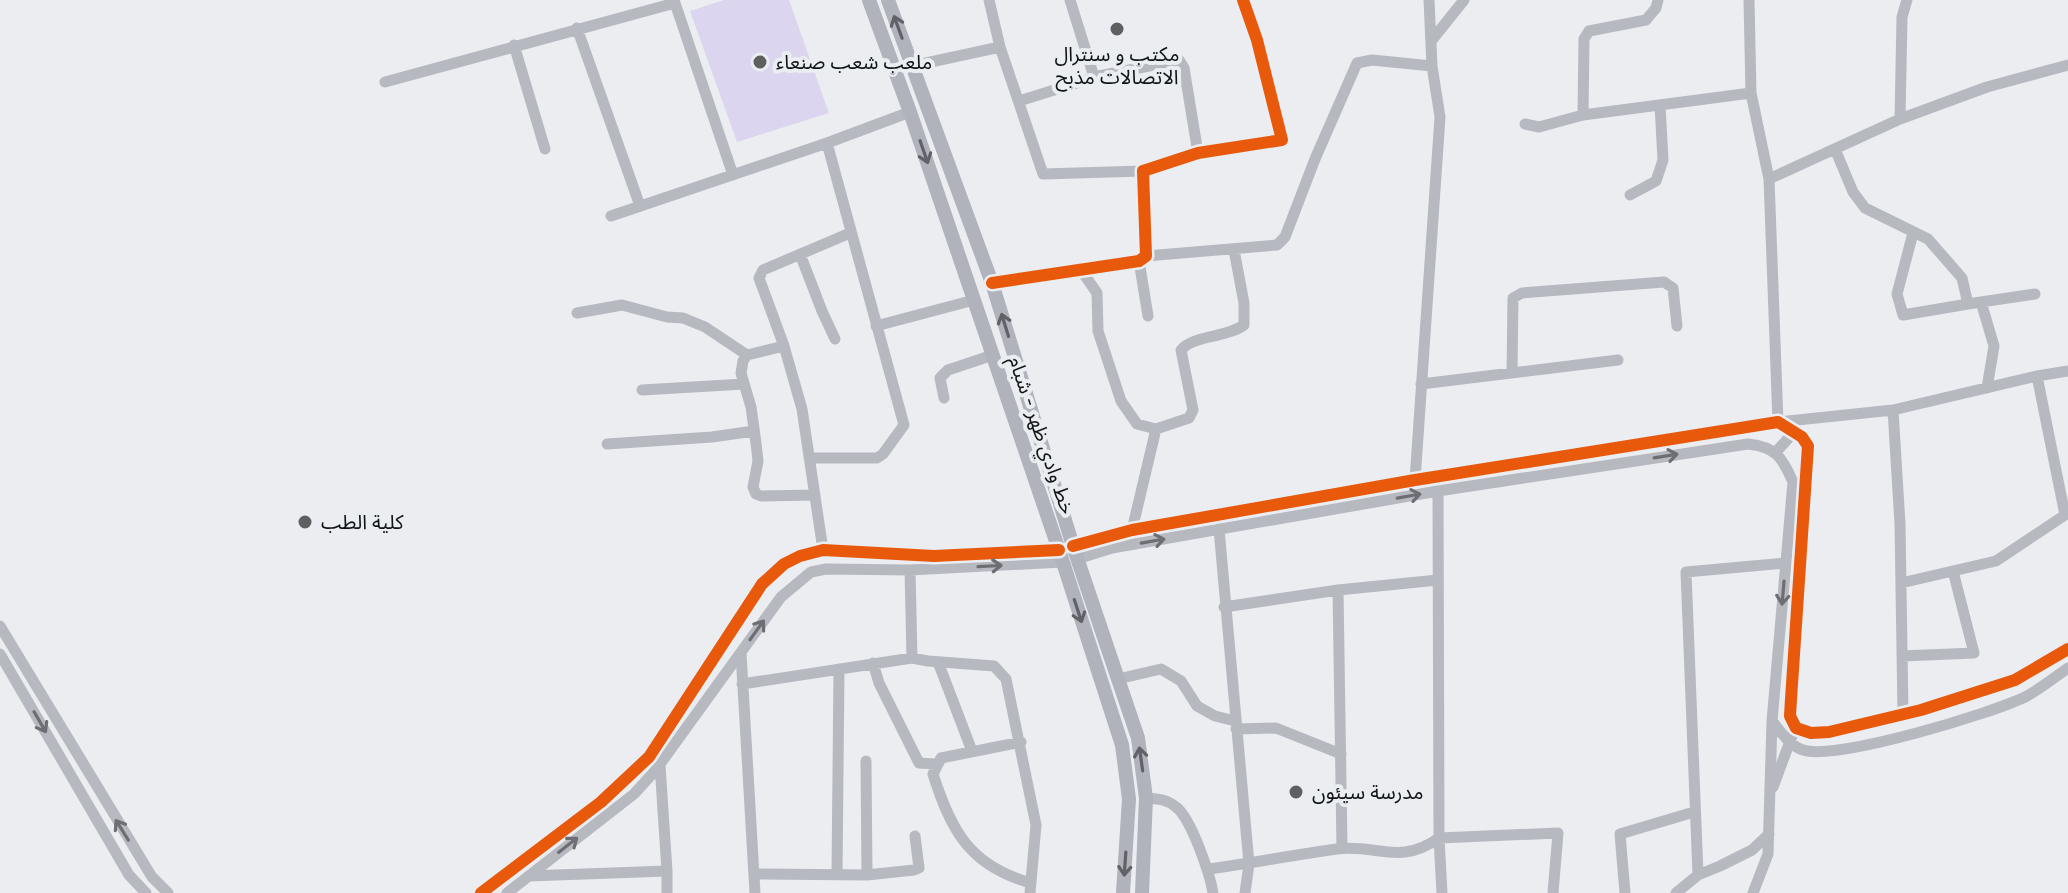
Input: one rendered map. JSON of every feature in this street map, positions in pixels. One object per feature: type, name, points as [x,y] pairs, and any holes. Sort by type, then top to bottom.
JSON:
[{"type":"main road","name":"خط وادي ظهر - شبام","points":[[869,0],[993,355],[1138,738],[1146,798],[1142,893]]},
{"type":"main road","name":"خط وادي ظهر - شبام","points":[[888,0],[992,283],[1122,745],[1129,799],[1123,893]]},
{"type":"street","points":[[989,0],[1000,47],[1043,174],[1143,171],[1198,153],[1282,140],[1257,40],[1243,0]]},
{"type":"street","points":[[1070,0],[1094,77]]},
{"type":"street","points":[[1415,480],[1440,117],[1432,66],[1429,0]]},
{"type":"street","points":[[1432,40],[1464,0]]},
{"type":"street","points":[[1583,115],[1584,39],[1589,31],[1646,20],[1656,8],[1658,0]]},
{"type":"street","points":[[1749,0],[1751,93],[1769,179],[1778,422]]},
{"type":"street","points":[[1900,119],[1902,17],[1907,0]]},
{"type":"street","points":[[385,82],[675,2],[733,175]]},
{"type":"street","points":[[577,28],[640,206]]},
{"type":"street","points":[[514,45],[545,149]]},
{"type":"street","points":[[912,66],[1000,47]]},
{"type":"street","points":[[1019,101],[1094,77],[1179,60],[1184,68],[1198,153]]},
{"type":"street","points":[[992,283],[1142,258],[1277,245],[1285,237],[1357,63],[1372,60],[1432,66]]},
{"type":"street","points":[[1769,179],[1900,119],[1987,87],[2068,65]]},
{"type":"street","points":[[1525,124],[1539,127],[1583,115],[1751,93]]},
{"type":"street","points":[[1630,195],[1656,181],[1663,160],[1660,105]]},
{"type":"street","points":[[611,216],[910,112]]},
{"type":"street","points":[[809,458],[877,458],[904,425],[827,143]]},
{"type":"street","points":[[1835,149],[1853,192],[1865,208],[1928,239],[1962,278],[1968,304]]},
{"type":"street","points":[[1143,171],[1142,258],[1148,316]]},
{"type":"street","points":[[823,550],[802,409],[784,346],[759,278],[763,270],[850,233]]},
{"type":"street","points":[[1913,233],[1897,294],[1903,315],[2035,294]]},
{"type":"street","points":[[1081,270],[1097,293],[1098,331],[1121,401],[1137,424],[1156,429],[1189,418],[1193,410],[1181,350],[1187,343],[1233,333],[1244,325],[1244,303],[1234,250]]},
{"type":"street","points":[[800,254],[835,339]]},
{"type":"street","points":[[1512,373],[1513,298],[1522,293],[1664,282],[1673,288],[1677,326]]},
{"type":"street","points":[[876,326],[974,300]]},
{"type":"street","points":[[1981,302],[1994,346],[1987,388]]},
{"type":"street","points":[[577,313],[622,305],[683,318],[705,327],[747,355]]},
{"type":"street","points":[[784,346],[747,355],[743,361],[741,373],[751,407],[758,461],[753,487],[756,494],[761,496],[815,495]]},
{"type":"street","points":[[944,398],[940,378],[948,370],[993,355]]},
{"type":"street","points":[[1421,384],[1618,360]]},
{"type":"street","points":[[481,893],[627,780],[649,757],[762,584],[784,564],[800,556],[823,550],[934,556],[1068,554],[1132,530],[1415,480],[1778,422],[1893,410],[2068,371]]},
{"type":"street","points":[[1901,583],[1996,561],[2065,515],[2066,504],[2037,376]]},
{"type":"street","points":[[642,390],[744,384]]},
{"type":"street","points":[[1893,410],[1903,714]]},
{"type":"street","points":[[1778,422],[1795,431],[1808,446],[1809,471],[1790,716],[1796,728],[1811,733],[1829,732],[1903,714],[2015,680],[2068,649]]},
{"type":"street","points":[[1132,530],[1156,429]]},
{"type":"street","points":[[607,444],[754,431]]},
{"type":"street","points":[[1775,453],[1795,431]]},
{"type":"street","points":[[507,893],[634,794],[660,765],[781,597],[811,572],[826,569],[910,570],[1112,548],[1438,491],[1748,444],[1767,446],[1784,461],[1793,482],[1772,721],[1768,854],[1753,893]]},
{"type":"street","points":[[1438,491],[1439,838],[1442,893]]},
{"type":"street","points":[[1219,529],[1249,864],[1245,893]]},
{"type":"street","points":[[1698,875],[1686,572],[1786,563]]},
{"type":"street","points":[[910,570],[912,658]]},
{"type":"street","points":[[1902,656],[1974,653],[1953,571]]},
{"type":"street","points":[[1224,607],[1338,590],[1438,580]]},
{"type":"street","points":[[1338,590],[1342,848]]},
{"type":"street","points":[[0,626],[152,877],[168,893]]},
{"type":"street","points":[[741,653],[755,893]]},
{"type":"street","points":[[0,654],[129,875],[146,893]]},
{"type":"street","points":[[742,684],[912,658],[994,666],[1006,679],[1021,742],[1036,825],[1030,888],[980,860],[960,838],[942,804],[933,774],[941,758],[1021,742]]},
{"type":"street","points":[[938,662],[972,751]]},
{"type":"street","points":[[873,663],[879,683],[919,763],[936,764]]},
{"type":"street","points":[[1772,721],[1789,742],[1803,750],[1828,752],[1929,730],[2027,696],[2068,668]]},
{"type":"street","points":[[837,874],[839,669]]},
{"type":"street","points":[[1118,679],[1161,669],[1181,681],[1197,706],[1215,716],[1235,725],[1276,728],[1341,754]]},
{"type":"street","points":[[1768,808],[1796,728]]},
{"type":"street","points":[[866,761],[867,875]]},
{"type":"street","points":[[660,765],[667,893]]},
{"type":"street","points":[[1146,798],[1167,800],[1180,809],[1209,869],[1213,893]]},
{"type":"street","points":[[1625,893],[1620,834],[1694,812]]},
{"type":"street","points":[[1209,869],[1342,848],[1396,854],[1425,848],[1439,838],[1558,833],[1553,893]]},
{"type":"street","points":[[1676,893],[1698,875],[1752,850],[1769,834]]},
{"type":"street","points":[[754,874],[867,875],[919,868],[915,836]]},
{"type":"street","points":[[529,876],[667,871]]},
{"type":"shaded area","name":"ملعب شعب صنعاء","points":[[724,0],[789,0],[829,113],[737,142],[690,11]]},
{"type":"cycle path","points":[[992,283],[1139,261],[1146,256],[1143,171],[1198,153],[1282,140],[1257,40],[1243,0]]},
{"type":"cycle path","points":[[1073,546],[1132,530],[1415,480],[1778,422],[1802,437],[1808,446],[1790,716],[1796,728],[1811,733],[1829,732],[1921,710],[2015,680],[2068,649]]},
{"type":"cycle path","points":[[481,893],[601,802],[649,757],[762,584],[784,564],[823,550],[934,556],[1059,550]]},
{"type":"place","name":"مكتب و سنترال الاتصالات مذبح","points":[[1117,29]]},
{"type":"place","name":"ملعب شعب صنعاء","points":[[760,62]]},
{"type":"place","name":"كلية الطب","points":[[305,522]]},
{"type":"place","name":"مدرسة سيئون","points":[[1296,792]]}]
